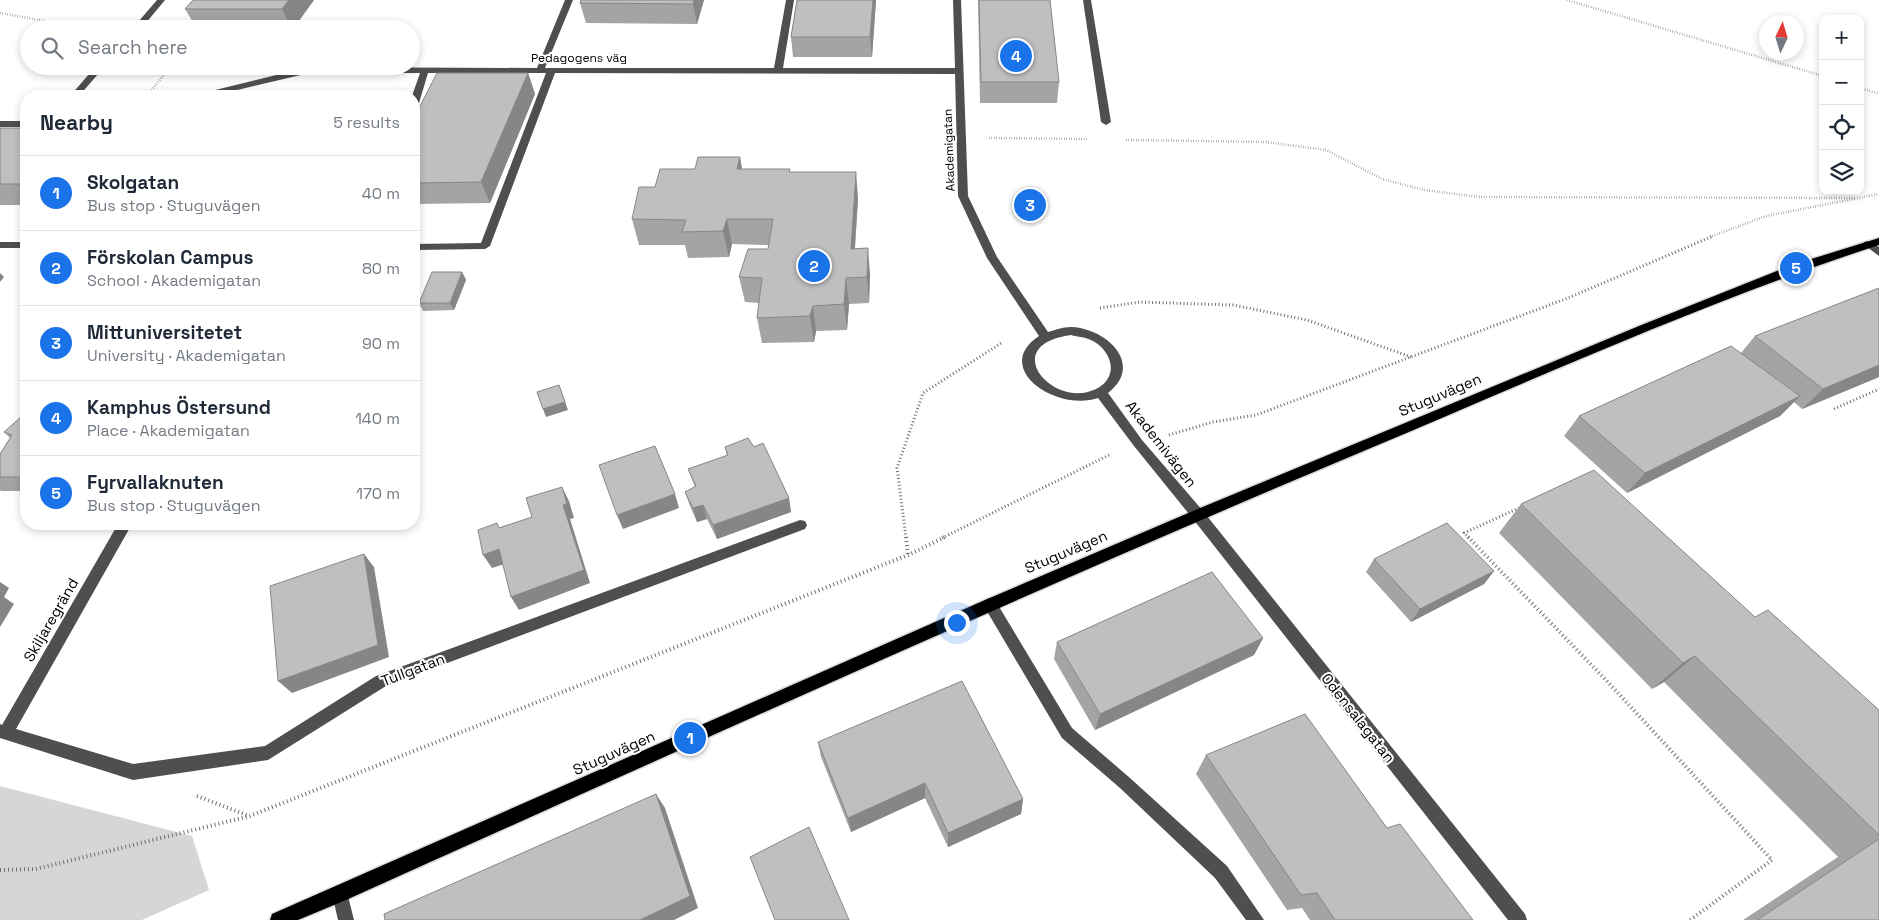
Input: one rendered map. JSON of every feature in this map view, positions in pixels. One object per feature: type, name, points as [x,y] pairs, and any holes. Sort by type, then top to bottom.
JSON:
[{"type":"main road","name":"Stuguvägen","points":[[278,920],[990,604],[1198,515],[1796,268],[1873,243]]},
{"type":"street","points":[[144,20],[161,0]]},
{"type":"street","points":[[540,70],[569,0]]},
{"type":"street","points":[[778,70],[790,0]]},
{"type":"street","name":"Akademigatan","points":[[958,0],[960,139],[963,196],[992,258],[1045,337]]},
{"type":"street","points":[[1087,0],[1106,122]]},
{"type":"street","name":"Pedagogens väg","points":[[420,70],[959,71]]},
{"type":"street","points":[[418,90],[425,70]]},
{"type":"street","points":[[420,247],[485,246],[552,70]]},
{"type":"street","points":[[79,90],[93,75]]},
{"type":"street","name":"Pedagogens väg","points":[[237,90],[291,75]]},
{"type":"street","points":[[0,124],[20,124]]},
{"type":"street","points":[[1873,243],[1879,252]]},
{"type":"street","points":[[0,245],[20,245]]},
{"type":"street","points":[[1078,332],[1098,338],[1115,355],[1118,365],[1116,376],[1110,385],[1100,392],[1086,396],[1070,397],[1055,393],[1042,386],[1033,376],[1028,365],[1029,354],[1035,344],[1045,337],[1058,333],[1078,332]]},
{"type":"street","name":"Akademivägen","points":[[1100,392],[1138,443],[1198,515]]},
{"type":"street","name":"Odensalagatan","points":[[1198,515],[1519,920]]},
{"type":"street","name":"Tullgatan","points":[[3,731],[133,772],[268,753],[381,681],[800,525]]},
{"type":"street","name":"Skiljaregränd","points":[[3,731],[121,530]]},
{"type":"street","points":[[990,604],[1067,733],[1125,783],[1221,872],[1256,920]]},
{"type":"street","points":[[340,894],[346,920]]},
{"type":"path","points":[[1567,0],[1819,75]]},
{"type":"path","points":[[0,13],[40,20]]},
{"type":"path","points":[[152,90],[164,75]]},
{"type":"path","points":[[1864,89],[1879,94]]},
{"type":"path","points":[[960,139],[1088,140]]},
{"type":"path","points":[[1118,140],[1266,142],[1326,150],[1382,179],[1424,190],[1480,197],[1864,198]]},
{"type":"path","points":[[0,870],[36,869],[250,816],[908,555],[1096,460],[1138,443],[1213,422],[1256,415],[1568,298],[1679,249],[1766,216],[1879,194]]},
{"type":"path","points":[[1834,409],[1879,389]]},
{"type":"path","points":[[1526,505],[1464,533],[1605,679],[1772,860],[1690,920]]},
{"type":"shaded area","points":[[0,786],[192,836],[209,890],[142,920],[0,920]]},
{"type":"building","points":[[193,0],[289,0],[282,9],[185,9]]},
{"type":"building","points":[[581,0],[694,0],[693,4],[580,3]]},
{"type":"building","points":[[797,0],[873,0],[870,37],[791,37]]},
{"type":"building","points":[[979,0],[1050,0],[1059,82],[981,82]]},
{"type":"building","points":[[437,73],[528,73],[481,182],[420,183],[420,106]]},
{"type":"building","points":[[0,128],[20,128],[20,184],[0,184]]},
{"type":"building","points":[[698,157],[740,157],[737,169],[790,169],[789,172],[856,172],[851,249],[868,248],[867,277],[846,278],[844,304],[813,306],[810,316],[757,318],[762,278],[739,277],[748,249],[768,249],[773,219],[727,219],[723,231],[682,232],[686,220],[632,219],[639,187],[655,187],[660,169],[695,169]]},
{"type":"building","points":[[432,272],[462,272],[450,303],[420,303]]},
{"type":"building","points":[[1879,288],[1879,365],[1823,389],[1755,336]]},
{"type":"building","points":[[1731,346],[1800,396],[1645,473],[1579,416]]},
{"type":"building","points":[[559,385],[565,402],[543,409],[537,392]]},
{"type":"building","points":[[20,418],[20,477],[0,477],[0,454],[12,435],[4,432]]},
{"type":"building","points":[[748,438],[754,447],[763,443],[789,498],[713,525],[703,505],[693,508],[685,492],[696,486],[688,469],[728,455],[725,447]]},
{"type":"building","points":[[655,446],[675,494],[617,515],[599,465]]},
{"type":"building","points":[[1594,470],[1755,617],[1768,610],[1879,710],[1879,835],[1695,656],[1683,663],[1521,504]]},
{"type":"building","points":[[562,487],[567,504],[563,505],[584,570],[511,597],[499,549],[483,555],[478,530],[497,523],[499,528],[532,517],[526,498]]},
{"type":"building","points":[[1447,523],[1494,571],[1420,609],[1374,559]]},
{"type":"building","points":[[364,554],[378,645],[278,681],[270,586]]},
{"type":"building","points":[[1212,572],[1263,638],[1100,714],[1057,642]]},
{"type":"building","points":[[962,681],[1023,799],[948,833],[925,783],[848,818],[818,742]]},
{"type":"building","points":[[1305,714],[1387,828],[1400,824],[1473,920],[1335,920],[1317,893],[1301,895],[1206,755]]},
{"type":"building","points":[[656,794],[690,896],[640,920],[385,920],[384,914]]},
{"type":"building","points":[[809,827],[849,920],[775,920],[750,857]]},
{"type":"building","points":[[1879,839],[1879,920],[1757,920]]},
{"type":"place","name":"Kamphus Östersund","points":[[1016,56]]},
{"type":"place","name":"Mittuniversitetet","points":[[1030,205]]},
{"type":"place","name":"Förskolan Campus","points":[[814,266]]},
{"type":"place","name":"Fyrvallaknuten","points":[[1796,268]]},
{"type":"place","name":"Skolgatan","points":[[690,738]]}]
